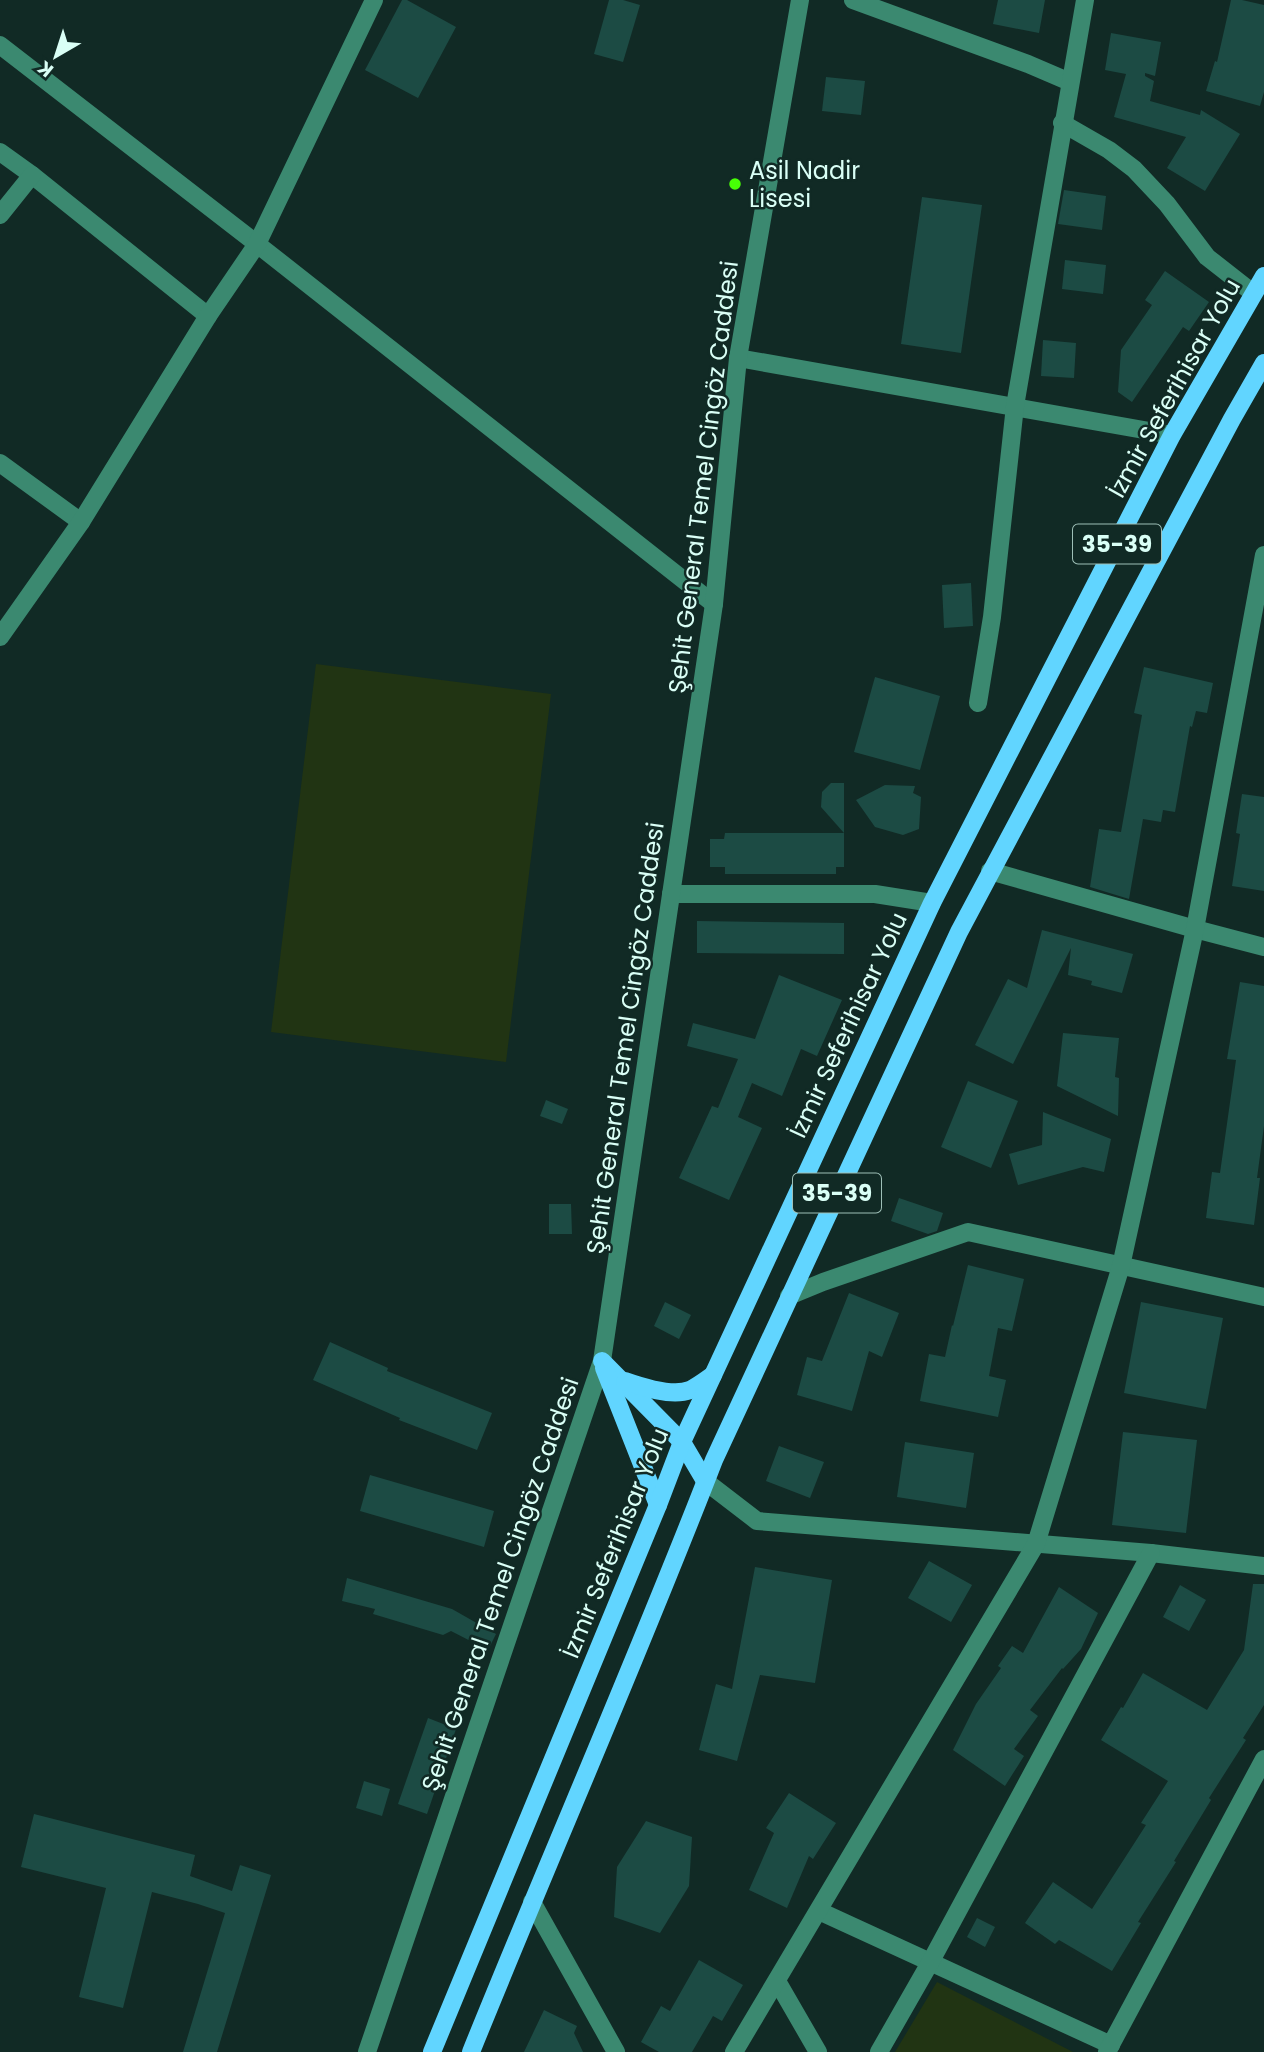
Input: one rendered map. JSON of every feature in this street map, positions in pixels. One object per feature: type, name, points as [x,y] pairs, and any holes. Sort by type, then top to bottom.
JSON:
[{"type":"main road","name":"İzmir Seferihisar Yolu","points":[[432,2052],[682,1442],[932,904],[1172,435],[1264,276]]},
{"type":"main road","name":"35-39","points":[[471,2052],[705,1481],[959,932],[1264,363]]},
{"type":"main road","points":[[602,1361],[682,1442],[705,1481]]},
{"type":"main road","points":[[602,1361],[658,1505]]},
{"type":"main road","points":[[621,1380],[647,1388],[688,1391],[713,1375]]},
{"type":"street","points":[[0,637],[81,522],[208,316],[257,244],[374,0]]},
{"type":"street","name":"Şehit General Temel Cingöz Caddesi","points":[[367,2052],[602,1361],[714,604],[738,358],[800,0]]},
{"type":"street","points":[[853,0],[1070,82]]},
{"type":"street","points":[[978,704],[992,617],[1014,406],[1085,0]]},
{"type":"street","points":[[0,45],[714,604]]},
{"type":"street","points":[[1062,123],[1109,150],[1133,169],[1167,204],[1207,257],[1253,293]]},
{"type":"street","points":[[0,152],[208,316]]},
{"type":"street","points":[[0,215],[32,175]]},
{"type":"street","points":[[738,358],[1172,435]]},
{"type":"street","points":[[0,463],[81,522]]},
{"type":"street","points":[[734,2052],[1036,1544],[1121,1266],[1195,929],[1264,555]]},
{"type":"street","points":[[990,872],[1264,947]]},
{"type":"street","points":[[671,894],[875,894],[932,904]]},
{"type":"street","points":[[789,1296],[968,1232],[1264,1297]]},
{"type":"street","points":[[705,1481],[757,1521],[1151,1553],[1264,1566]]},
{"type":"street","points":[[879,2052],[931,1961],[1151,1553]]},
{"type":"street","points":[[819,1911],[931,1961],[1109,2049],[1264,1759]]},
{"type":"street","points":[[531,1902],[616,2052]]},
{"type":"street","points":[[777,1981],[818,2052]]},
{"type":"green space","points":[[316,664],[551,694],[506,1062],[271,1032]]},
{"type":"green space","points":[[937,1982],[1073,2052],[895,2052]]},
{"type":"building","points":[[402,0],[407,0],[456,27],[418,98],[365,70]]},
{"type":"building","points":[[609,0],[623,0],[640,5],[623,62],[594,54]]},
{"type":"building","points":[[998,0],[1045,0],[1039,33],[993,24]]},
{"type":"building","points":[[1231,0],[1264,5],[1264,92],[1260,106],[1206,91],[1215,61],[1217,62]]},
{"type":"building","points":[[1111,33],[1161,42],[1155,76],[1145,73],[1145,76],[1154,81],[1150,101],[1200,115],[1201,110],[1240,134],[1205,191],[1167,168],[1186,137],[1114,117],[1126,74],[1105,70]]},
{"type":"building","points":[[826,77],[865,81],[861,115],[822,111]]},
{"type":"building","points":[[1064,190],[1106,196],[1102,230],[1058,224]]},
{"type":"building","points":[[922,197],[982,205],[961,353],[901,344]]},
{"type":"building","points":[[1065,260],[1106,265],[1103,294],[1062,289]]},
{"type":"building","points":[[1165,271],[1209,302],[1189,331],[1183,327],[1132,402],[1118,392],[1121,350],[1152,305],[1145,300]]},
{"type":"building","points":[[1043,340],[1076,343],[1074,378],[1041,376]]},
{"type":"building","points":[[971,583],[973,626],[944,628],[942,585]]},
{"type":"building","points":[[1144,667],[1213,683],[1207,713],[1196,711],[1192,727],[1190,726],[1175,812],[1163,810],[1161,822],[1143,819],[1129,899],[1090,887],[1099,829],[1121,832],[1142,715],[1134,713]]},
{"type":"building","points":[[875,677],[940,696],[920,770],[854,752]]},
{"type":"building","points":[[831,783],[844,783],[844,833],[821,807],[822,792]]},
{"type":"building","points":[[885,785],[915,786],[913,793],[921,797],[919,829],[903,835],[875,827],[856,800]]},
{"type":"building","points":[[1242,794],[1264,797],[1264,891],[1232,886],[1240,834],[1236,833]]},
{"type":"building","points":[[725,833],[844,833],[844,867],[836,867],[836,874],[725,874],[725,867],[710,867],[710,839],[724,839]]},
{"type":"building","points":[[697,921],[844,923],[844,954],[697,953]]},
{"type":"building","points":[[1042,930],[1133,954],[1122,993],[1091,985],[1092,981],[1068,975],[1071,948],[1013,1064],[975,1045],[1008,979],[1027,988]]},
{"type":"building","points":[[779,975],[842,1000],[817,1056],[801,1049],[782,1096],[752,1083],[738,1117],[762,1128],[729,1200],[679,1178],[712,1106],[718,1108],[738,1059],[687,1046],[693,1023],[755,1039]]},
{"type":"building","points":[[1240,982],[1264,986],[1264,1126],[1254,1225],[1206,1218],[1212,1172],[1220,1173],[1236,1060],[1227,1059]]},
{"type":"building","points":[[1063,1033],[1119,1038],[1115,1077],[1119,1078],[1118,1116],[1057,1086]]},
{"type":"building","points":[[968,1081],[1018,1101],[991,1168],[941,1147]]},
{"type":"building","points":[[546,1100],[568,1109],[562,1124],[540,1116]]},
{"type":"building","points":[[1043,1112],[1111,1139],[1104,1172],[1083,1167],[1018,1185],[1009,1154],[1042,1145]]},
{"type":"building","points":[[899,1198],[943,1213],[937,1231],[928,1234],[891,1221]]},
{"type":"building","points":[[549,1204],[571,1204],[572,1234],[549,1234]]},
{"type":"building","points":[[968,1265],[1024,1279],[1012,1331],[998,1328],[989,1376],[1006,1380],[998,1417],[920,1401],[929,1354],[945,1357]]},
{"type":"building","points":[[849,1293],[899,1313],[882,1357],[869,1351],[852,1411],[797,1395],[807,1357],[822,1361]]},
{"type":"building","points":[[665,1302],[691,1315],[679,1339],[654,1326]]},
{"type":"building","points":[[1141,1302],[1223,1318],[1206,1409],[1124,1393]]},
{"type":"building","points":[[330,1342],[388,1368],[387,1371],[492,1413],[477,1450],[399,1420],[400,1418],[313,1380]]},
{"type":"building","points":[[1123,1432],[1197,1440],[1186,1533],[1112,1525]]},
{"type":"building","points":[[905,1442],[974,1453],[966,1508],[897,1497]]},
{"type":"building","points":[[779,1446],[824,1462],[810,1498],[766,1481]]},
{"type":"building","points":[[370,1475],[494,1511],[484,1547],[360,1511]]},
{"type":"building","points":[[929,1561],[972,1585],[951,1622],[908,1598]]},
{"type":"building","points":[[755,1567],[832,1580],[815,1683],[760,1675],[737,1761],[699,1750],[716,1684],[732,1689]]},
{"type":"building","points":[[347,1578],[452,1609],[496,1634],[488,1650],[451,1631],[443,1635],[373,1614],[375,1609],[342,1601]]},
{"type":"building","points":[[1253,1584],[1264,1584],[1264,1705],[1112,1971],[1059,1940],[1055,1944],[1025,1923],[1053,1882],[1092,1909],[1146,1825],[1141,1823],[1168,1781],[1101,1740],[1143,1673],[1207,1710],[1244,1650]]},
{"type":"building","points":[[1180,1585],[1206,1600],[1189,1631],[1163,1617]]},
{"type":"building","points":[[1059,1587],[1098,1613],[1081,1649],[1062,1668],[1030,1710],[1038,1716],[1014,1749],[1024,1756],[1005,1786],[953,1750],[976,1704],[1001,1668],[998,1666],[1012,1646],[1023,1653]]},
{"type":"building","points":[[428,1718],[456,1729],[427,1814],[398,1804]]},
{"type":"building","points":[[364,1781],[390,1789],[382,1816],[356,1808]]},
{"type":"building","points":[[789,1793],[836,1823],[813,1859],[809,1856],[787,1908],[749,1890],[774,1833],[766,1828]]},
{"type":"building","points":[[34,1814],[195,1855],[190,1876],[232,1891],[240,1865],[271,1875],[217,2052],[183,2052],[225,1913],[152,1892],[123,2008],[79,1997],[106,1888],[21,1867]]},
{"type":"building","points":[[646,1821],[692,1837],[689,1886],[660,1933],[614,1917],[617,1867]]},
{"type":"building","points":[[977,1918],[995,1927],[985,1947],[967,1937]]},
{"type":"building","points":[[699,1960],[743,1985],[722,2021],[713,2016],[692,2052],[659,2052],[641,2042],[661,2006],[670,2011]]},
{"type":"building","points":[[544,2010],[577,2026],[574,2033],[583,2052],[524,2052]]},
{"type":"place","name":"Asil Nadir Lisesi","points":[[735,184]]}]
